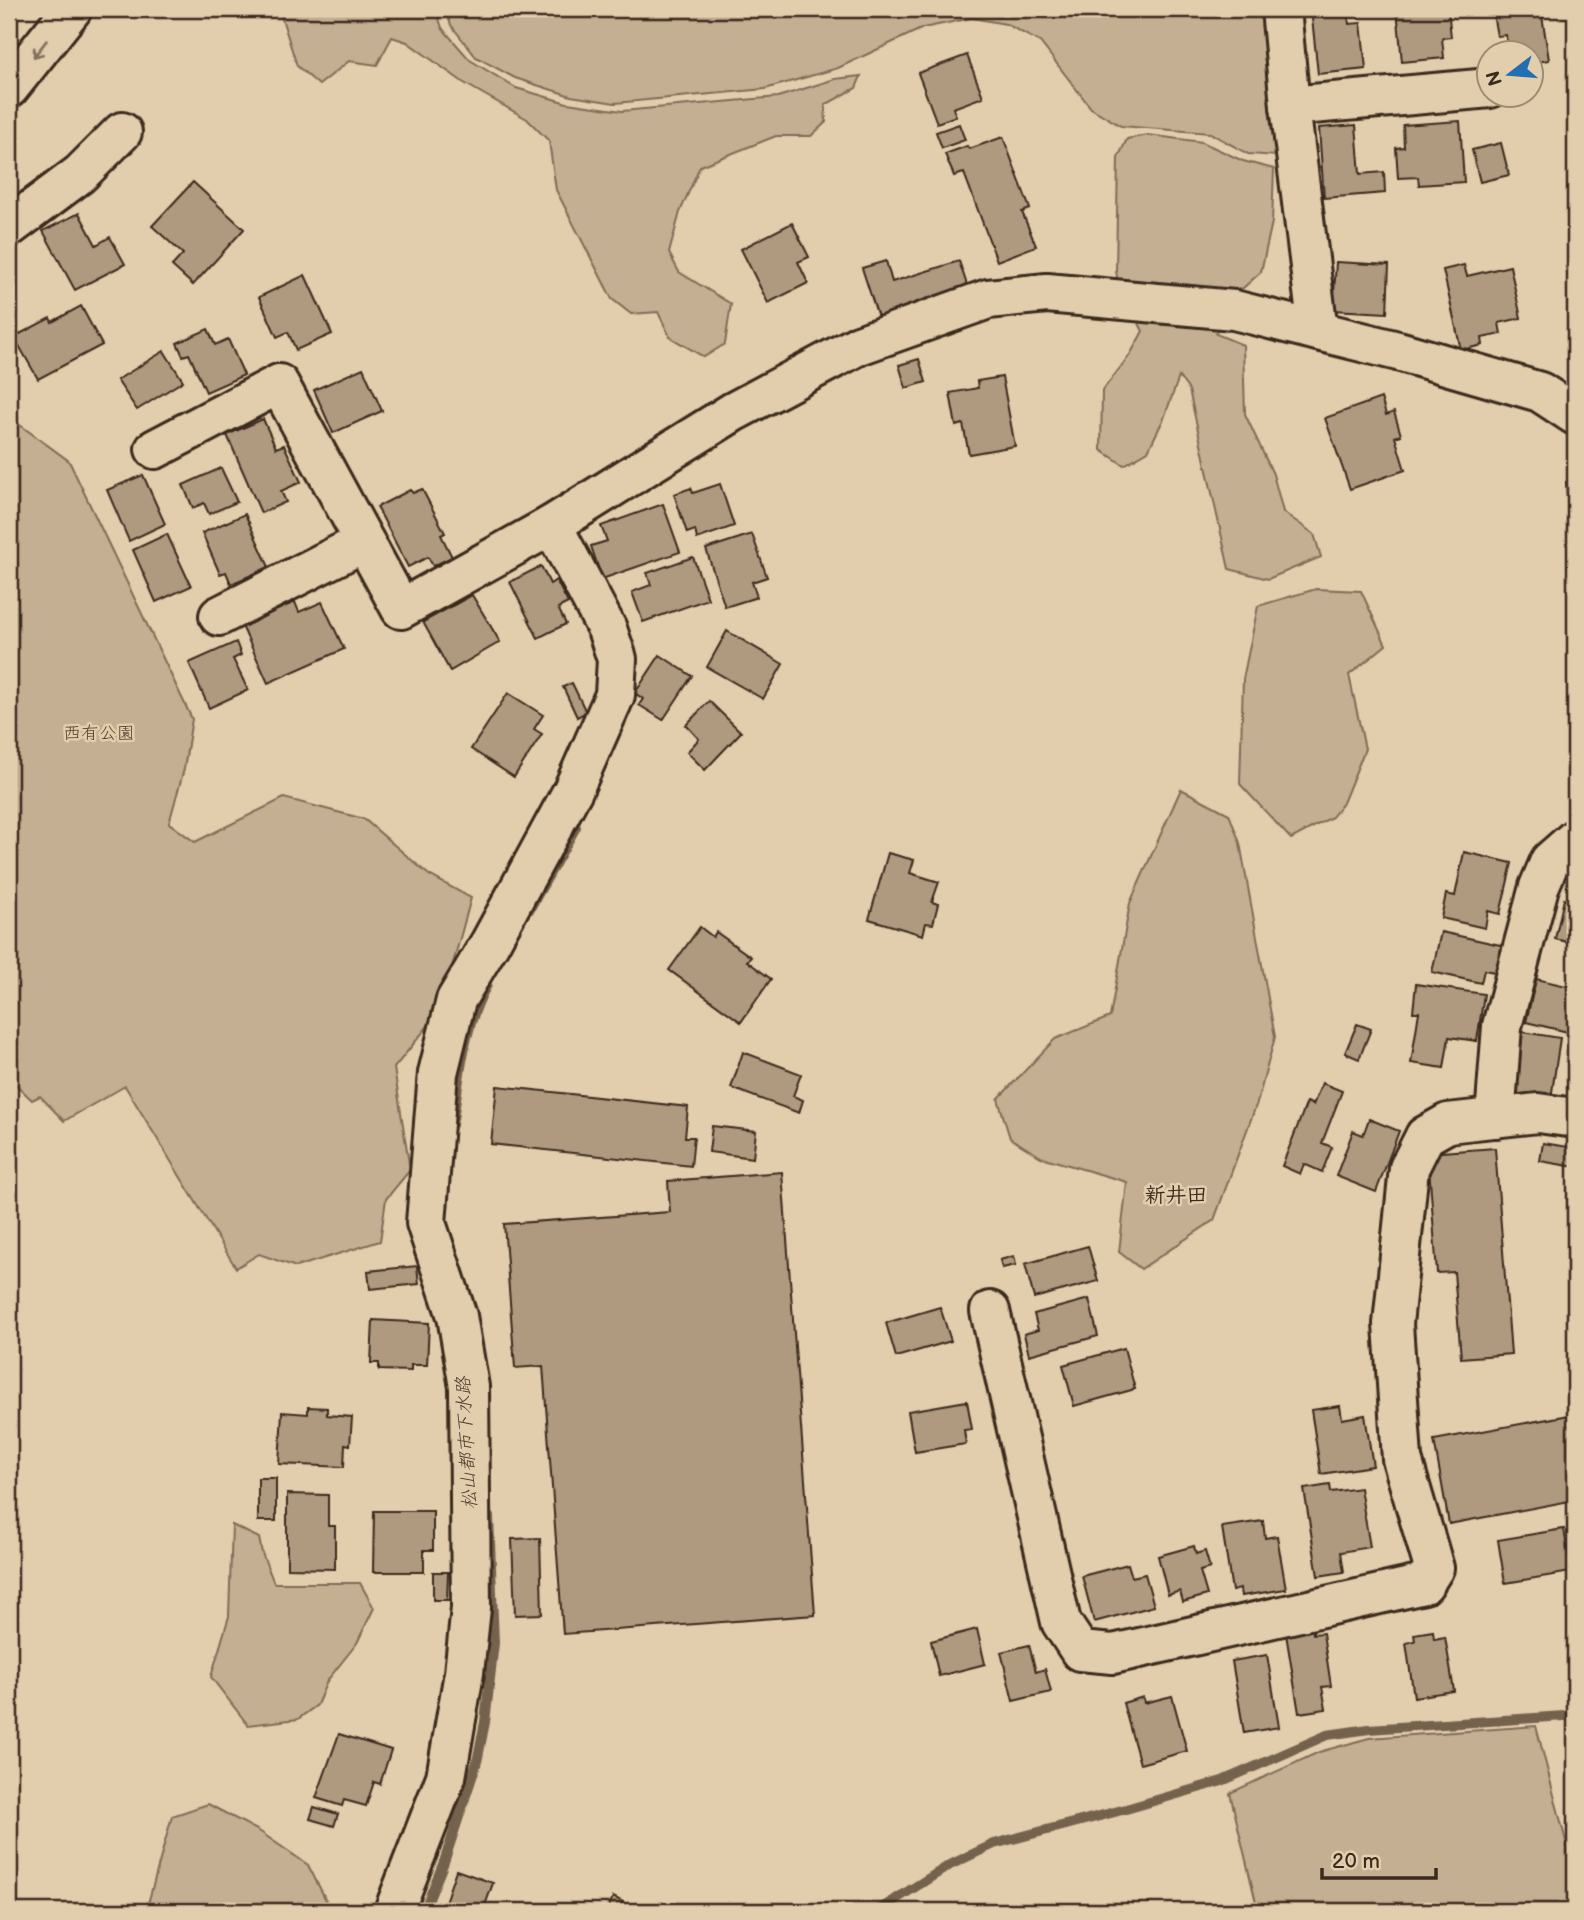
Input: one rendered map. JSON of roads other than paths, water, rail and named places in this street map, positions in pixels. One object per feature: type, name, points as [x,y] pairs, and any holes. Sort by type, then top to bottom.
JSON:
[{"type":"main road","points":[[9,89],[72,9]]},
{"type":"main road","points":[[1281,9],[1290,106],[1318,331]]},
{"type":"main road","points":[[1290,106],[1476,89]]},
{"type":"main road","points":[[9,227],[80,174],[122,132]]},
{"type":"main road","points":[[155,449],[279,384],[401,609],[552,525],[733,412],[859,345],[988,299],[1047,293],[1234,310],[1398,351],[1540,393],[1575,415]]},
{"type":"main road","points":[[394,1911],[446,1777],[464,1673],[471,1608],[469,1387],[457,1316],[426,1223],[438,1073],[456,1000],[573,790],[615,695],[617,659],[607,629],[552,525]]},
{"type":"main road","points":[[219,616],[364,542]]},
{"type":"main road","points":[[1495,1118],[1502,1026],[1539,887],[1550,861],[1575,839]]},
{"type":"main road","points":[[990,1311],[1061,1622],[1080,1651],[1113,1654],[1424,1584],[1434,1568],[1402,1459],[1393,1324],[1409,1168],[1425,1136],[1448,1123],[1538,1113],[1575,1118]]},
{"type":"waterway","name":"松山都市下水路","points":[[529,910],[576,827]]},
{"type":"waterway","name":"松山都市下水路","points":[[452,1125],[467,1035],[487,985]]},
{"type":"waterway","name":"松山都市下水路","points":[[424,1911],[444,1862],[477,1762],[485,1722],[494,1643],[489,1517]]},
{"type":"waterway","points":[[877,1911],[950,1865],[994,1844],[1222,1781],[1327,1735],[1369,1729],[1564,1716]]},
{"type":"district","name":"新井田","points":[[1176,1195]]},
{"type":"park label","name":"西有公園","points":[[99,733]]}]
